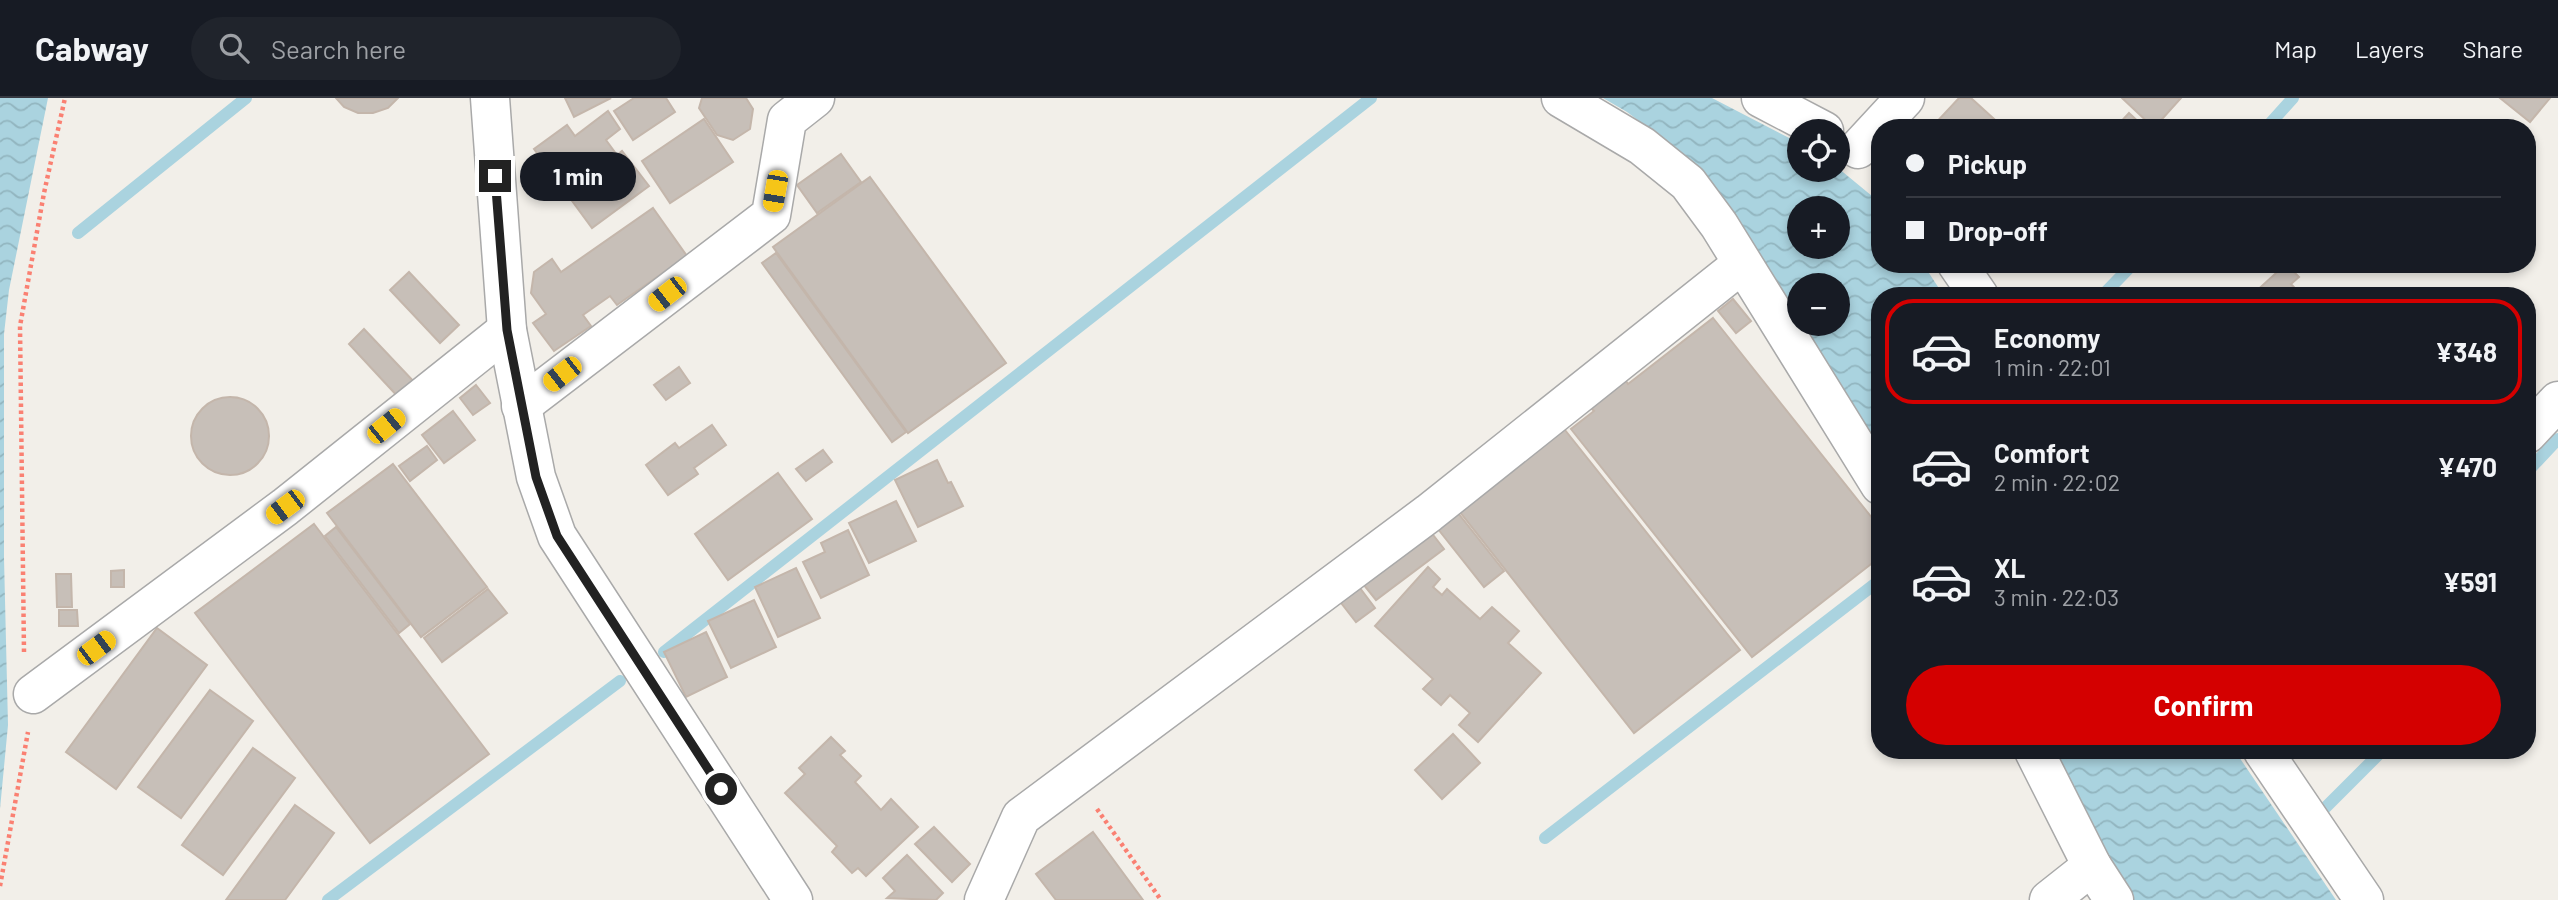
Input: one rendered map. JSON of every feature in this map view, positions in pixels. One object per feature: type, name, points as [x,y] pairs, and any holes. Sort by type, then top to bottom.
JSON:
[{"type":"street","points":[[490,98],[507,330],[536,477],[557,536],[793,900]]},
{"type":"street","points":[[521,406],[771,215],[788,120],[816,98]]},
{"type":"street","points":[[1561,98],[1642,146],[1688,183],[1719,225],[1871,471]]},
{"type":"street","points":[[1760,98],[1801,119]]},
{"type":"street","points":[[1887,119],[1905,98]]},
{"type":"street","points":[[1858,152],[1871,137]]},
{"type":"street","points":[[984,900],[1021,817],[1429,513],[1742,264]]},
{"type":"street","points":[[33,694],[285,507],[507,330]]},
{"type":"street","points":[[2536,424],[2558,401]]},
{"type":"street","points":[[2038,759],[2092,866],[2114,900]]},
{"type":"street","points":[[2268,759],[2364,900]]},
{"type":"street","points":[[2049,900],[2092,866]]},
{"type":"path","points":[[0,886],[18,796],[33,694],[24,665],[20,326],[44,193],[65,98]]},
{"type":"path","points":[[1074,777],[1161,900]]},
{"type":"water","points":[[0,98],[48,98],[9,290],[4,334],[4,558],[8,725],[0,809]]},
{"type":"water","points":[[1603,98],[1712,98],[1787,137],[1787,182],[1850,182],[1850,178],[1871,195],[1871,273],[1929,273],[1938,287],[1871,287],[1871,448],[1800,336],[1850,336],[1850,273],[1787,273],[1787,316],[1683,154],[1627,112]]},
{"type":"water","points":[[2057,759],[2240,759],[2336,900],[2131,900]]},
{"type":"building","points":[[336,98],[398,98],[388,108],[373,113],[358,113],[344,107]]},
{"type":"building","points":[[565,98],[611,98],[574,117]]},
{"type":"building","points":[[634,98],[666,98],[675,112],[633,140],[614,111]]},
{"type":"building","points":[[702,98],[746,98],[753,109],[750,129],[733,140],[717,135],[699,108]]},
{"type":"building","points":[[1959,98],[1971,98],[1994,119],[1939,119]]},
{"type":"building","points":[[2122,98],[2181,98],[2162,119],[2144,119]]},
{"type":"building","points":[[2500,98],[2550,98],[2532,119],[2526,119]]},
{"type":"building","points":[[608,111],[620,129],[606,140],[617,155],[622,151],[649,186],[592,228],[534,149],[567,125],[575,136]]},
{"type":"building","points":[[2129,113],[2135,119],[2123,119]]},
{"type":"building","points":[[704,119],[733,162],[670,203],[642,161]]},
{"type":"building","points":[[841,154],[861,182],[817,213],[797,185]]},
{"type":"building","points":[[870,177],[1006,363],[908,433],[773,247]]},
{"type":"building","points":[[653,208],[687,256],[617,305],[610,296],[583,315],[591,326],[554,351],[533,323],[546,314],[531,293],[534,272],[552,259],[561,272]]},
{"type":"building","points":[[776,253],[906,432],[892,442],[762,263]]},
{"type":"building","points":[[409,272],[459,325],[440,343],[390,290]]},
{"type":"building","points":[[2276,273],[2295,273],[2299,277],[2291,284],[2294,287],[2261,287]]},
{"type":"building","points":[[1733,299],[1751,321],[1736,333],[1718,311]]},
{"type":"building","points":[[1713,318],[1871,517],[1871,564],[1752,657],[1571,429],[1594,411],[1589,406],[1624,378],[1628,384]]},
{"type":"building","points":[[364,329],[417,385],[401,400],[349,344]]},
{"type":"building","points":[[679,367],[690,383],[666,400],[654,385]]},
{"type":"building","points":[[476,385],[490,403],[473,415],[460,398]]},
{"type":"building","points":[[230,397],[245,400],[257,409],[266,421],[269,436],[266,451],[257,463],[245,472],[230,475],[215,472],[203,463],[194,451],[191,436],[194,421],[203,409],[215,400]]},
{"type":"building","points":[[453,411],[475,440],[444,463],[422,435]]},
{"type":"building","points":[[712,425],[726,445],[694,468],[698,474],[668,495],[646,465],[675,443],[679,448]]},
{"type":"building","points":[[1561,425],[1740,650],[1634,733],[1456,507]]},
{"type":"building","points":[[427,446],[437,460],[410,481],[399,466]]},
{"type":"building","points":[[823,450],[832,462],[806,481],[796,469]]},
{"type":"building","points":[[937,460],[963,506],[918,527],[895,480]]},
{"type":"building","points":[[393,464],[487,587],[421,637],[327,513]]},
{"type":"building","points":[[778,473],[812,519],[728,580],[695,534]]},
{"type":"building","points":[[896,501],[916,541],[869,563],[849,523]]},
{"type":"building","points":[[1454,508],[1504,571],[1484,587],[1434,524]]},
{"type":"building","points":[[314,524],[489,754],[370,843],[195,613]]},
{"type":"building","points":[[336,527],[410,624],[399,633],[325,536]]},
{"type":"building","points":[[1427,527],[1444,549],[1376,600],[1359,579]]},
{"type":"building","points":[[848,530],[869,575],[821,598],[803,562],[825,552],[821,543]]},
{"type":"building","points":[[1428,567],[1440,579],[1433,587],[1442,595],[1447,589],[1480,619],[1492,607],[1519,631],[1508,643],[1541,673],[1478,742],[1459,725],[1470,713],[1450,695],[1441,705],[1423,689],[1433,679],[1375,626]]},
{"type":"building","points":[[796,568],[820,618],[778,637],[755,587]]},
{"type":"building","points":[[124,570],[124,587],[111,587],[111,571]]},
{"type":"building","points":[[56,574],[71,574],[72,607],[57,607]]},
{"type":"building","points":[[1357,584],[1375,608],[1356,622],[1338,599]]},
{"type":"building","points":[[488,589],[507,613],[442,662],[424,638]]},
{"type":"building","points":[[754,600],[776,647],[731,668],[708,621]]},
{"type":"building","points":[[59,610],[77,610],[78,626],[59,626]]},
{"type":"building","points":[[157,628],[207,665],[116,789],[66,752]]},
{"type":"building","points":[[706,632],[727,677],[686,697],[664,652]]},
{"type":"building","points":[[210,690],[253,721],[181,818],[138,787]]},
{"type":"building","points":[[1453,734],[1480,763],[1442,799],[1415,770]]},
{"type":"building","points":[[831,737],[845,751],[840,755],[861,776],[855,782],[881,810],[891,799],[918,827],[866,876],[858,868],[852,873],[832,852],[837,846],[785,793],[805,774],[799,768]]},
{"type":"building","points":[[253,748],[295,778],[223,875],[182,845]]},
{"type":"building","points":[[295,805],[334,833],[285,900],[226,900]]},
{"type":"building","points":[[934,827],[970,864],[952,882],[915,844]]},
{"type":"building","points":[[1093,832],[1143,900],[1056,900],[1036,874]]},
{"type":"building","points":[[907,855],[943,893],[936,900],[887,898],[895,891],[883,878]]},
{"type":"waterway","points":[[78,233],[246,98]]},
{"type":"waterway","points":[[664,652],[1371,98]]},
{"type":"waterway","points":[[2274,119],[2293,98]]},
{"type":"waterway","points":[[2111,287],[2124,273]]},
{"type":"waterway","points":[[2536,462],[2558,439]]},
{"type":"waterway","points":[[1545,838],[1871,587]]},
{"type":"waterway","points":[[328,900],[620,681]]},
{"type":"waterway","points":[[2325,808],[2374,759]]},
{"type":"route","points":[[495,176],[507,330],[536,477],[557,536],[721,789]]}]
